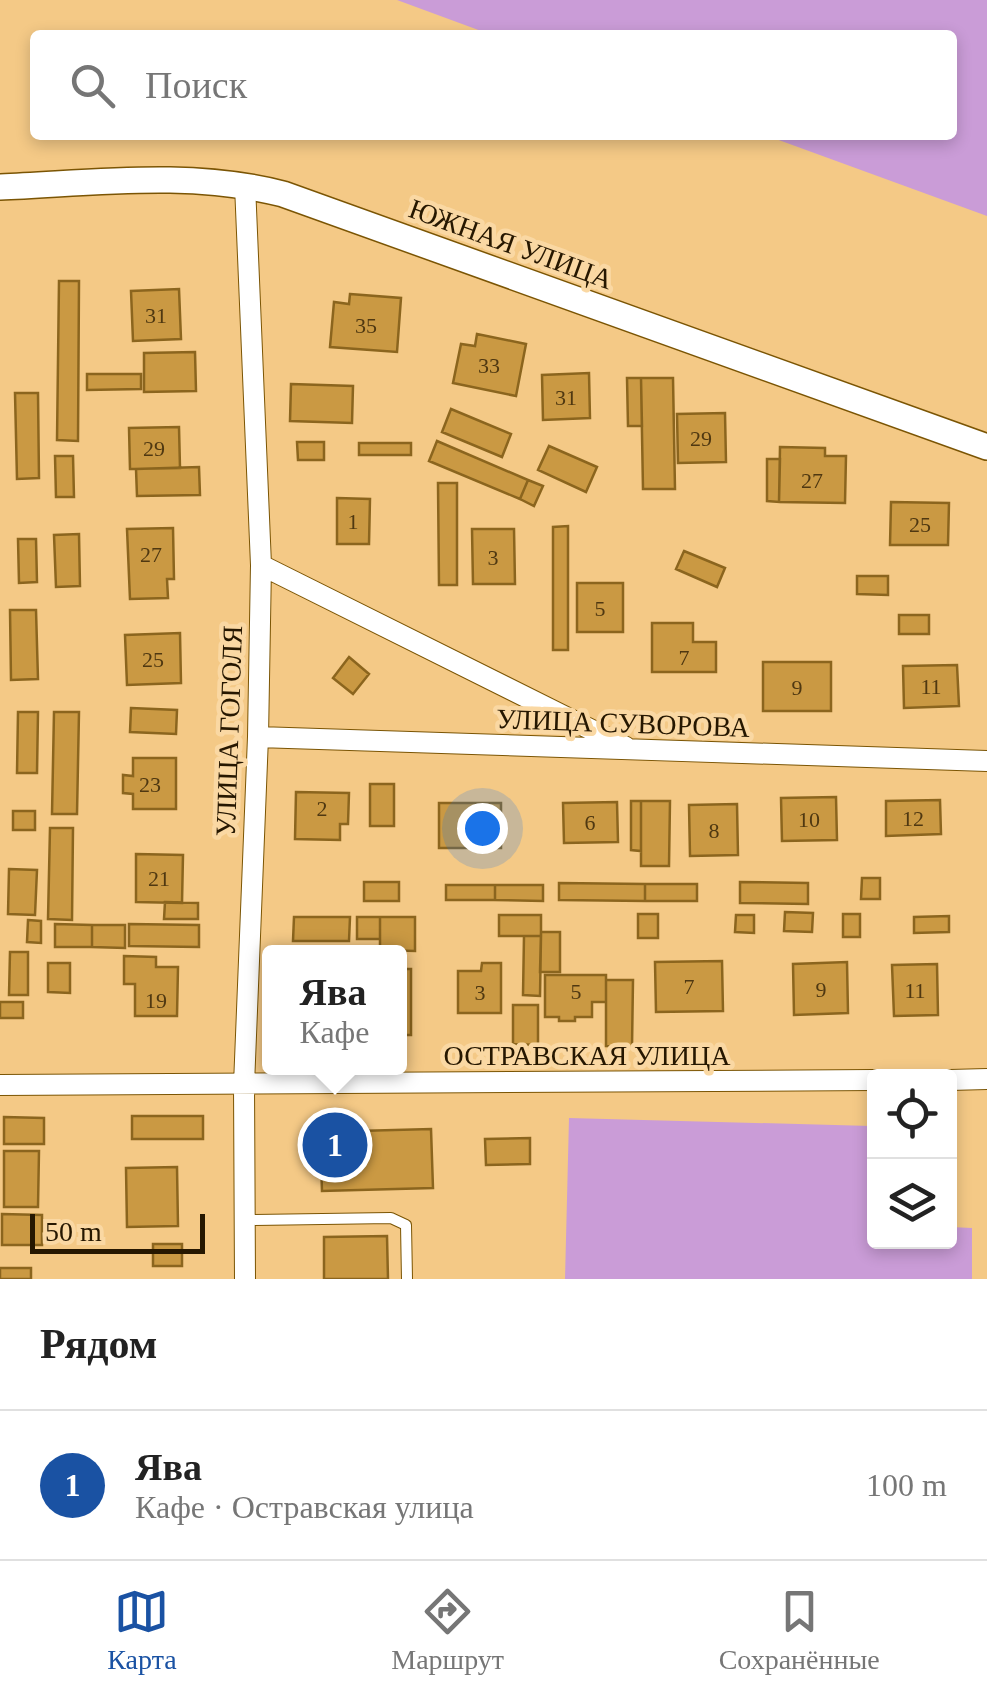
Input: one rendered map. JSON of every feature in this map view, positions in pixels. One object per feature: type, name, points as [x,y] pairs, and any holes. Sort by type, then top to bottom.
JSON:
[{"type":"street","name":"ЮЖНАЯ УЛИЦА","points":[[0,188],[155,179],[246,185],[301,201],[987,447]]},
{"type":"street","name":"УЛИЦА ГОГОЛЯ","points":[[245,1279],[244,1086],[261,566],[246,185]]},
{"type":"street","points":[[261,566],[636,752]]},
{"type":"street","name":"УЛИЦА СУВОРОВА","points":[[258,737],[987,761]]},
{"type":"street","points":[[957,1080],[987,1079]]},
{"type":"street","name":"ОСТРАВСКАЯ УЛИЦА","points":[[0,1085],[867,1080]]},
{"type":"lane","points":[[245,1220],[392,1218],[406,1225],[408,1279]]},
{"type":"shaded area","points":[[397,0],[987,0],[987,216],[779,140],[957,140],[957,30],[478,30]]},
{"type":"shaded area","points":[[569,1118],[867,1126],[867,1249],[957,1249],[957,1227],[972,1228],[972,1279],[565,1279]]},
{"type":"building","points":[[59,281],[79,281],[78,441],[57,440]]},
{"type":"building","points":[[179,289],[181,339],[133,341],[131,291]]},
{"type":"building","points":[[350,294],[401,298],[397,352],[330,347],[334,302],[349,304]]},
{"type":"building","points":[[477,334],[526,344],[516,396],[453,383],[461,344],[475,346]]},
{"type":"building","points":[[195,352],[196,391],[144,392],[144,353]]},
{"type":"building","points":[[589,373],[590,418],[543,420],[542,375]]},
{"type":"building","points":[[87,374],[141,374],[141,389],[87,390]]},
{"type":"building","points":[[627,378],[641,378],[642,426],[628,426]]},
{"type":"building","points":[[641,378],[673,378],[675,489],[643,489]]},
{"type":"building","points":[[291,384],[353,386],[352,423],[290,421]]},
{"type":"building","points":[[15,393],[38,393],[39,478],[17,479]]},
{"type":"building","points":[[451,409],[511,434],[502,457],[442,432]]},
{"type":"building","points":[[725,413],[726,462],[678,463],[677,414]]},
{"type":"building","points":[[179,427],[180,468],[130,469],[129,428]]},
{"type":"building","points":[[437,441],[528,480],[520,499],[429,461]]},
{"type":"building","points":[[297,442],[324,442],[324,460],[298,460]]},
{"type":"building","points":[[359,443],[411,443],[411,455],[359,455]]},
{"type":"building","points":[[549,446],[597,467],[586,492],[538,470]]},
{"type":"building","points":[[780,447],[825,448],[825,456],[846,456],[845,503],[779,502]]},
{"type":"building","points":[[55,456],[73,456],[74,497],[56,497]]},
{"type":"building","points":[[767,459],[780,459],[779,502],[767,501]]},
{"type":"building","points":[[199,467],[200,495],[137,496],[136,469]]},
{"type":"building","points":[[528,480],[543,486],[534,506],[520,499]]},
{"type":"building","points":[[438,483],[457,483],[457,585],[439,585]]},
{"type":"building","points":[[337,498],[370,499],[369,544],[337,544]]},
{"type":"building","points":[[891,502],[949,503],[948,545],[890,545]]},
{"type":"building","points":[[568,526],[568,650],[553,650],[553,527]]},
{"type":"building","points":[[173,528],[174,579],[167,579],[168,598],[130,599],[127,529]]},
{"type":"building","points":[[472,529],[514,529],[515,584],[473,584]]},
{"type":"building","points":[[79,534],[80,586],[56,587],[54,535]]},
{"type":"building","points":[[18,539],[36,539],[37,582],[19,583]]},
{"type":"building","points":[[684,551],[725,568],[717,587],[676,569]]},
{"type":"building","points":[[857,576],[888,576],[888,595],[857,594]]},
{"type":"building","points":[[577,583],[623,583],[623,632],[577,632]]},
{"type":"building","points":[[10,610],[36,610],[38,679],[11,680]]},
{"type":"building","points":[[899,615],[929,615],[929,634],[899,634]]},
{"type":"building","points":[[652,623],[693,623],[693,642],[716,642],[716,672],[652,672]]},
{"type":"building","points":[[180,633],[181,683],[127,685],[125,635]]},
{"type":"building","points":[[349,657],[369,674],[353,694],[333,678]]},
{"type":"building","points":[[763,662],[831,662],[831,711],[763,711]]},
{"type":"building","points":[[957,665],[959,706],[904,708],[903,666]]},
{"type":"building","points":[[131,708],[177,710],[176,734],[130,732]]},
{"type":"building","points":[[18,712],[38,712],[37,773],[17,773]]},
{"type":"building","points":[[54,712],[79,712],[77,814],[52,814]]},
{"type":"building","points":[[133,758],[176,758],[176,809],[133,809],[133,794],[123,793],[123,775],[133,776]]},
{"type":"building","points":[[370,784],[394,784],[394,826],[370,826]]},
{"type":"building","points":[[296,792],[349,793],[348,824],[340,824],[340,840],[295,839]]},
{"type":"building","points":[[836,797],[837,840],[782,841],[781,798]]},
{"type":"building","points":[[940,800],[941,834],[886,836],[886,801]]},
{"type":"building","points":[[631,801],[641,801],[641,851],[631,850]]},
{"type":"building","points":[[641,801],[670,801],[669,866],[641,866]]},
{"type":"building","points":[[617,802],[618,842],[564,843],[563,803]]},
{"type":"building","points":[[439,803],[501,803],[501,848],[439,848]]},
{"type":"building","points":[[737,804],[738,855],[690,856],[689,805]]},
{"type":"building","points":[[13,811],[35,811],[35,830],[13,830]]},
{"type":"building","points":[[50,828],[73,828],[72,920],[48,919]]},
{"type":"building","points":[[136,854],[183,855],[182,903],[136,902]]},
{"type":"building","points":[[9,869],[37,870],[35,915],[8,914]]},
{"type":"building","points":[[862,878],[880,878],[880,899],[861,899]]},
{"type":"building","points":[[364,882],[399,882],[399,901],[364,901]]},
{"type":"building","points":[[740,882],[808,883],[808,904],[740,903]]},
{"type":"building","points":[[559,883],[645,884],[645,901],[559,900]]},
{"type":"building","points":[[645,884],[697,884],[697,901],[645,901]]},
{"type":"building","points":[[446,885],[495,885],[495,900],[446,900]]},
{"type":"building","points":[[495,885],[543,885],[543,901],[495,900]]},
{"type":"building","points":[[165,902],[198,903],[198,919],[164,919]]},
{"type":"building","points":[[785,912],[813,913],[812,932],[784,931]]},
{"type":"building","points":[[638,914],[658,914],[658,938],[638,938]]},
{"type":"building","points":[[843,914],[860,914],[860,937],[843,937]]},
{"type":"building","points":[[499,915],[541,915],[541,936],[499,936]]},
{"type":"building","points":[[736,915],[754,915],[754,933],[735,932]]},
{"type":"building","points":[[949,916],[949,932],[914,933],[914,917]]},
{"type":"building","points":[[294,917],[350,917],[349,941],[293,941]]},
{"type":"building","points":[[357,917],[380,917],[380,939],[357,939]]},
{"type":"building","points":[[380,917],[415,917],[415,951],[407,951],[407,945],[380,945]]},
{"type":"building","points":[[28,920],[41,921],[41,943],[27,942]]},
{"type":"building","points":[[55,924],[92,925],[92,947],[55,947]]},
{"type":"building","points":[[129,924],[199,925],[199,947],[129,946]]},
{"type":"building","points":[[92,925],[125,925],[125,948],[92,947]]},
{"type":"building","points":[[541,932],[560,932],[560,972],[540,972]]},
{"type":"building","points":[[524,936],[541,936],[540,996],[523,995]]},
{"type":"building","points":[[10,952],[28,952],[28,995],[9,995]]},
{"type":"building","points":[[124,956],[156,957],[156,967],[178,967],[177,1016],[135,1016],[135,984],[124,984]]},
{"type":"building","points":[[722,961],[723,1011],[656,1012],[655,962]]},
{"type":"building","points":[[847,962],[848,1013],[794,1015],[793,964]]},
{"type":"building","points":[[48,963],[70,963],[70,993],[48,992]]},
{"type":"building","points":[[482,963],[501,963],[501,1013],[458,1013],[458,971],[481,971]]},
{"type":"building","points":[[937,964],[938,1015],[894,1016],[892,965]]},
{"type":"building","points":[[407,969],[411,969],[411,1035],[407,1035]]},
{"type":"building","points":[[545,975],[606,975],[606,1002],[592,1002],[592,1017],[559,1021],[559,1017],[545,1017]]},
{"type":"building","points":[[606,980],[633,980],[632,1047],[606,1046]]},
{"type":"building","points":[[0,1002],[23,1002],[23,1018],[0,1018]]},
{"type":"building","points":[[513,1005],[538,1005],[538,1045],[513,1044]]},
{"type":"building","points":[[132,1116],[203,1116],[203,1139],[132,1139]]},
{"type":"building","points":[[4,1117],[44,1118],[44,1144],[4,1144]]},
{"type":"building","points":[[431,1129],[433,1188],[322,1191],[320,1132]]},
{"type":"building","points":[[530,1138],[530,1164],[486,1165],[485,1139]]},
{"type":"building","points":[[4,1151],[39,1151],[38,1207],[4,1207]]},
{"type":"building","points":[[177,1167],[178,1226],[127,1227],[126,1168]]},
{"type":"building","points":[[2,1214],[42,1215],[42,1245],[2,1245]]},
{"type":"building","points":[[387,1236],[388,1279],[324,1279],[324,1237]]},
{"type":"building","points":[[153,1244],[182,1244],[182,1266],[153,1266]]},
{"type":"building","points":[[0,1268],[31,1268],[31,1279],[0,1279]]},
{"type":"place","name":"Ява","points":[[335,1145]]}]
